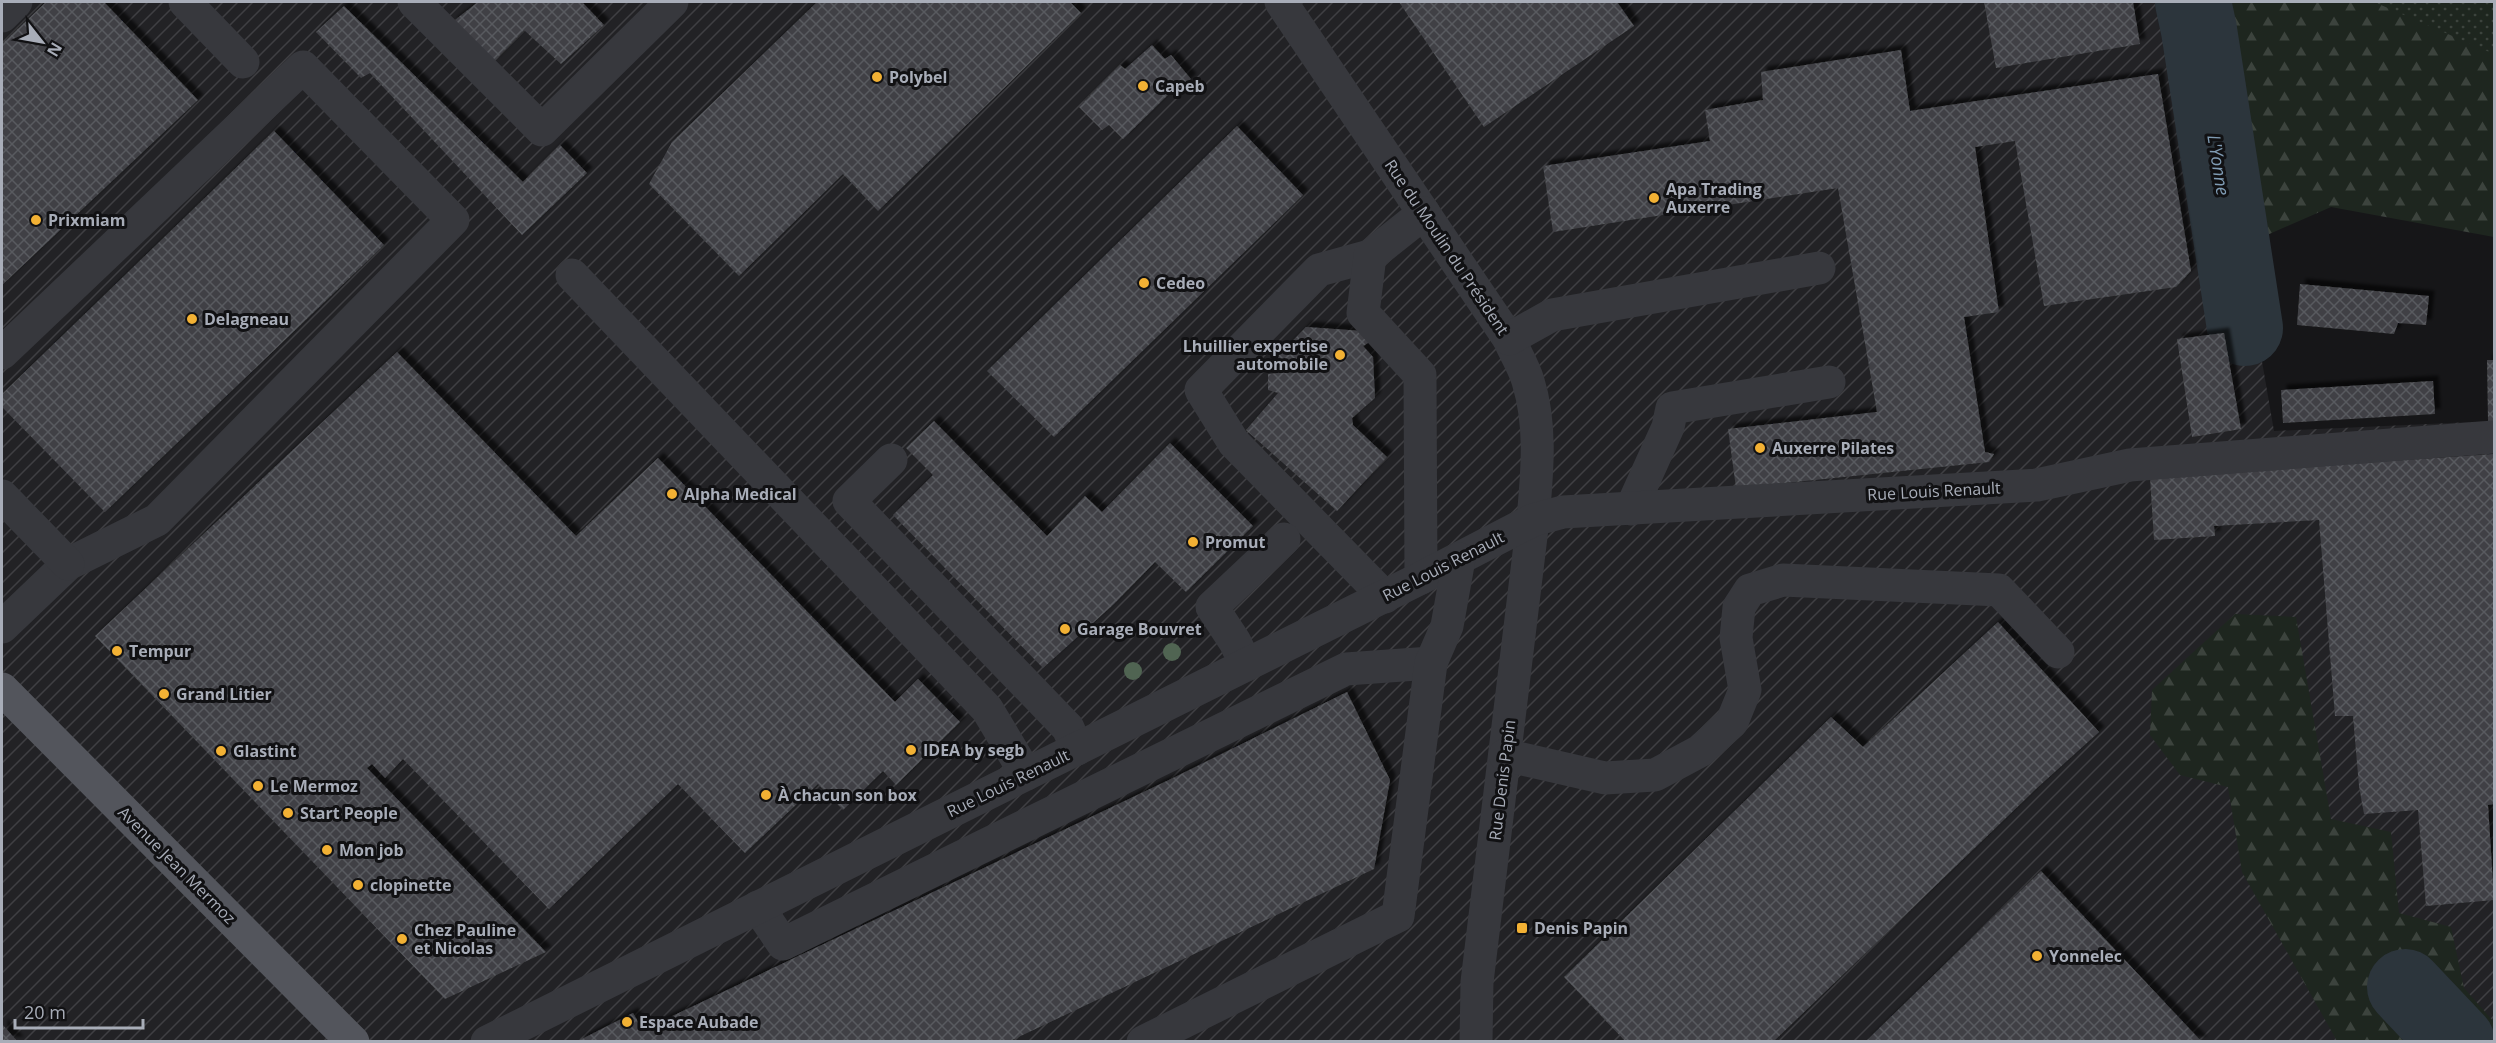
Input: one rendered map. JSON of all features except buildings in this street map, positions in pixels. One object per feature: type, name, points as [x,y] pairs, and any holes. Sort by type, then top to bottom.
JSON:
[{"type":"main road","name":"Avenue Jean Mermoz","points":[[2,689],[353,1041]]},
{"type":"street","points":[[2,16],[16,2]]},
{"type":"street","points":[[185,2],[243,62]]},
{"type":"street","points":[[414,2],[542,130],[672,2]]},
{"type":"street","name":"Rue du Moulin du Président","points":[[1281,2],[1509,339],[1528,380],[1536,420],[1538,460],[1533,520]]},
{"type":"street","points":[[2,352],[303,67],[453,220],[157,520],[68,564],[2,627]]},
{"type":"street","points":[[1385,597],[1234,443],[1201,390],[1319,270],[1370,256],[1424,213]]},
{"type":"street","points":[[1370,256],[1363,313],[1420,375],[1421,578]]},
{"type":"street","points":[[1509,339],[1552,315],[1820,268]]},
{"type":"street","points":[[572,275],[987,709],[1026,774]]},
{"type":"street","points":[[1631,508],[1668,427],[1672,408],[1829,382]]},
{"type":"street","name":"Rue Louis Renault","points":[[487,1041],[1385,597],[1533,520],[1563,512],[2037,485],[2130,465],[2494,437]]},
{"type":"street","points":[[891,460],[849,501],[1068,728],[1077,749]]},
{"type":"street","points":[[2,496],[68,564]]},
{"type":"street","name":"Rue Denis Papin","points":[[1476,1041],[1477,982],[1533,520]]},
{"type":"street","points":[[1246,665],[1235,642],[1212,607],[1284,539]]},
{"type":"street","points":[[1143,1041],[1398,916],[1431,663],[1447,626],[1459,559]]},
{"type":"street","points":[[1505,755],[1605,778],[1654,775],[1700,751],[1732,722],[1745,690],[1736,639],[1739,607],[1750,590],[1783,579],[1999,590],[2058,652]]},
{"type":"street","points":[[758,907],[783,944],[1346,669],[1431,663]]},
{"type":"shaded area","points":[[2,2],[2200,2],[2274,431],[2494,421],[2494,1041],[2,1042]]},
{"type":"green space","points":[[2155,2],[2494,2],[2494,237],[2331,207],[2258,239],[2207,304],[2167,53]]},
{"type":"green space","points":[[2374,2],[2494,2],[2494,54]]},
{"type":"green space","points":[[2235,614],[2296,617],[2331,819],[2391,832],[2399,913],[2451,927],[2464,988],[2494,1022],[2494,1041],[2337,1041],[2242,872],[2228,787],[2180,775],[2150,735],[2152,690]]},
{"type":"waterway","name":"L'Yonne","points":[[2193,2],[2245,328]]},
{"type":"waterway","points":[[2405,987],[2457,1042]]},
{"type":"place","name":"Polybel","points":[[877,77]]},
{"type":"place","name":"Capeb","points":[[1143,86]]},
{"type":"place","name":"Apa Trading Auxerre","points":[[1654,198]]},
{"type":"place","name":"Prixmiam","points":[[36,220]]},
{"type":"place","name":"Cedeo","points":[[1144,283]]},
{"type":"place","name":"Delagneau","points":[[192,319]]},
{"type":"place","name":"Lhuillier expertise automobile","points":[[1340,355]]},
{"type":"place","name":"Auxerre Pilates","points":[[1760,448]]},
{"type":"place","name":"Alpha Medical","points":[[672,494]]},
{"type":"place","name":"Promut","points":[[1193,542]]},
{"type":"place","name":"Garage Bouvret","points":[[1065,629]]},
{"type":"place","name":"Tempur","points":[[117,651]]},
{"type":"place","name":"Grand Litier","points":[[164,694]]},
{"type":"place","name":"IDEA by segb","points":[[911,750]]},
{"type":"place","name":"Glastint","points":[[221,751]]},
{"type":"place","name":"Le Mermoz","points":[[258,786]]},
{"type":"place","name":"À chacun son box","points":[[766,795]]},
{"type":"place","name":"Start People","points":[[288,813]]},
{"type":"place","name":"Mon job","points":[[327,850]]},
{"type":"place","name":"clopinette","points":[[358,885]]},
{"type":"place","name":"Denis Papin","points":[[1522,928]]},
{"type":"place","name":"Chez Pauline et Nicolas","points":[[402,939]]},
{"type":"place","name":"Yonnelec","points":[[2037,956]]},
{"type":"place","name":"Espace Aubade","points":[[627,1022]]}]
